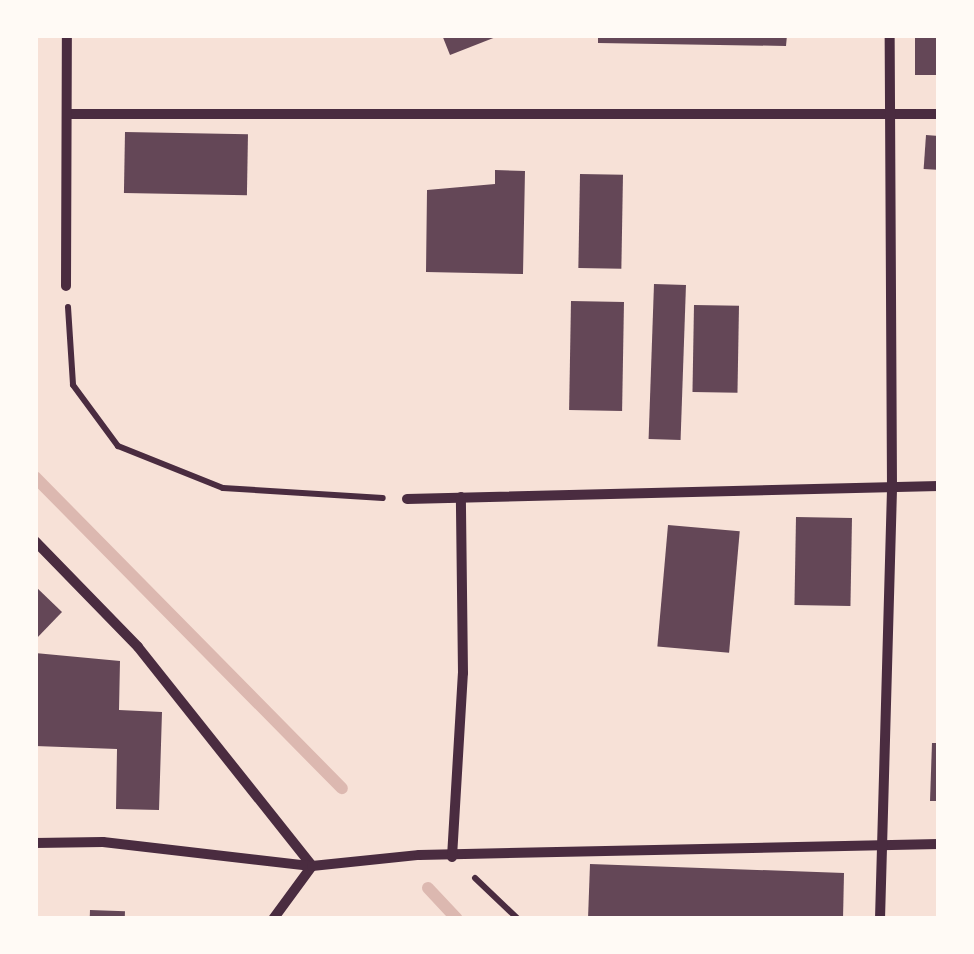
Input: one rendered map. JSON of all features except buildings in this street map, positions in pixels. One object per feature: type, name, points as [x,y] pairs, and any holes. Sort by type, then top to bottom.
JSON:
[{"type":"street","points":[[66,286],[67,35]]},
{"type":"street","points":[[880,919],[877,844],[892,486],[890,35]]},
{"type":"street","points":[[69,114],[939,114]]},
{"type":"street","points":[[407,499],[939,486]]},
{"type":"street","points":[[452,857],[463,674],[461,496]]},
{"type":"street","points":[[35,541],[138,647],[312,866]]},
{"type":"street","points":[[35,844],[102,842],[312,866],[452,857],[939,844]]},
{"type":"street","points":[[273,919],[312,866]]},
{"type":"path","points":[[66,286],[73,385],[118,446],[222,488],[407,499]]},
{"type":"path","points":[[452,857],[518,919]]},
{"type":"waterway","points":[[35,477],[342,788]]},
{"type":"waterway","points":[[428,888],[457,919]]}]
